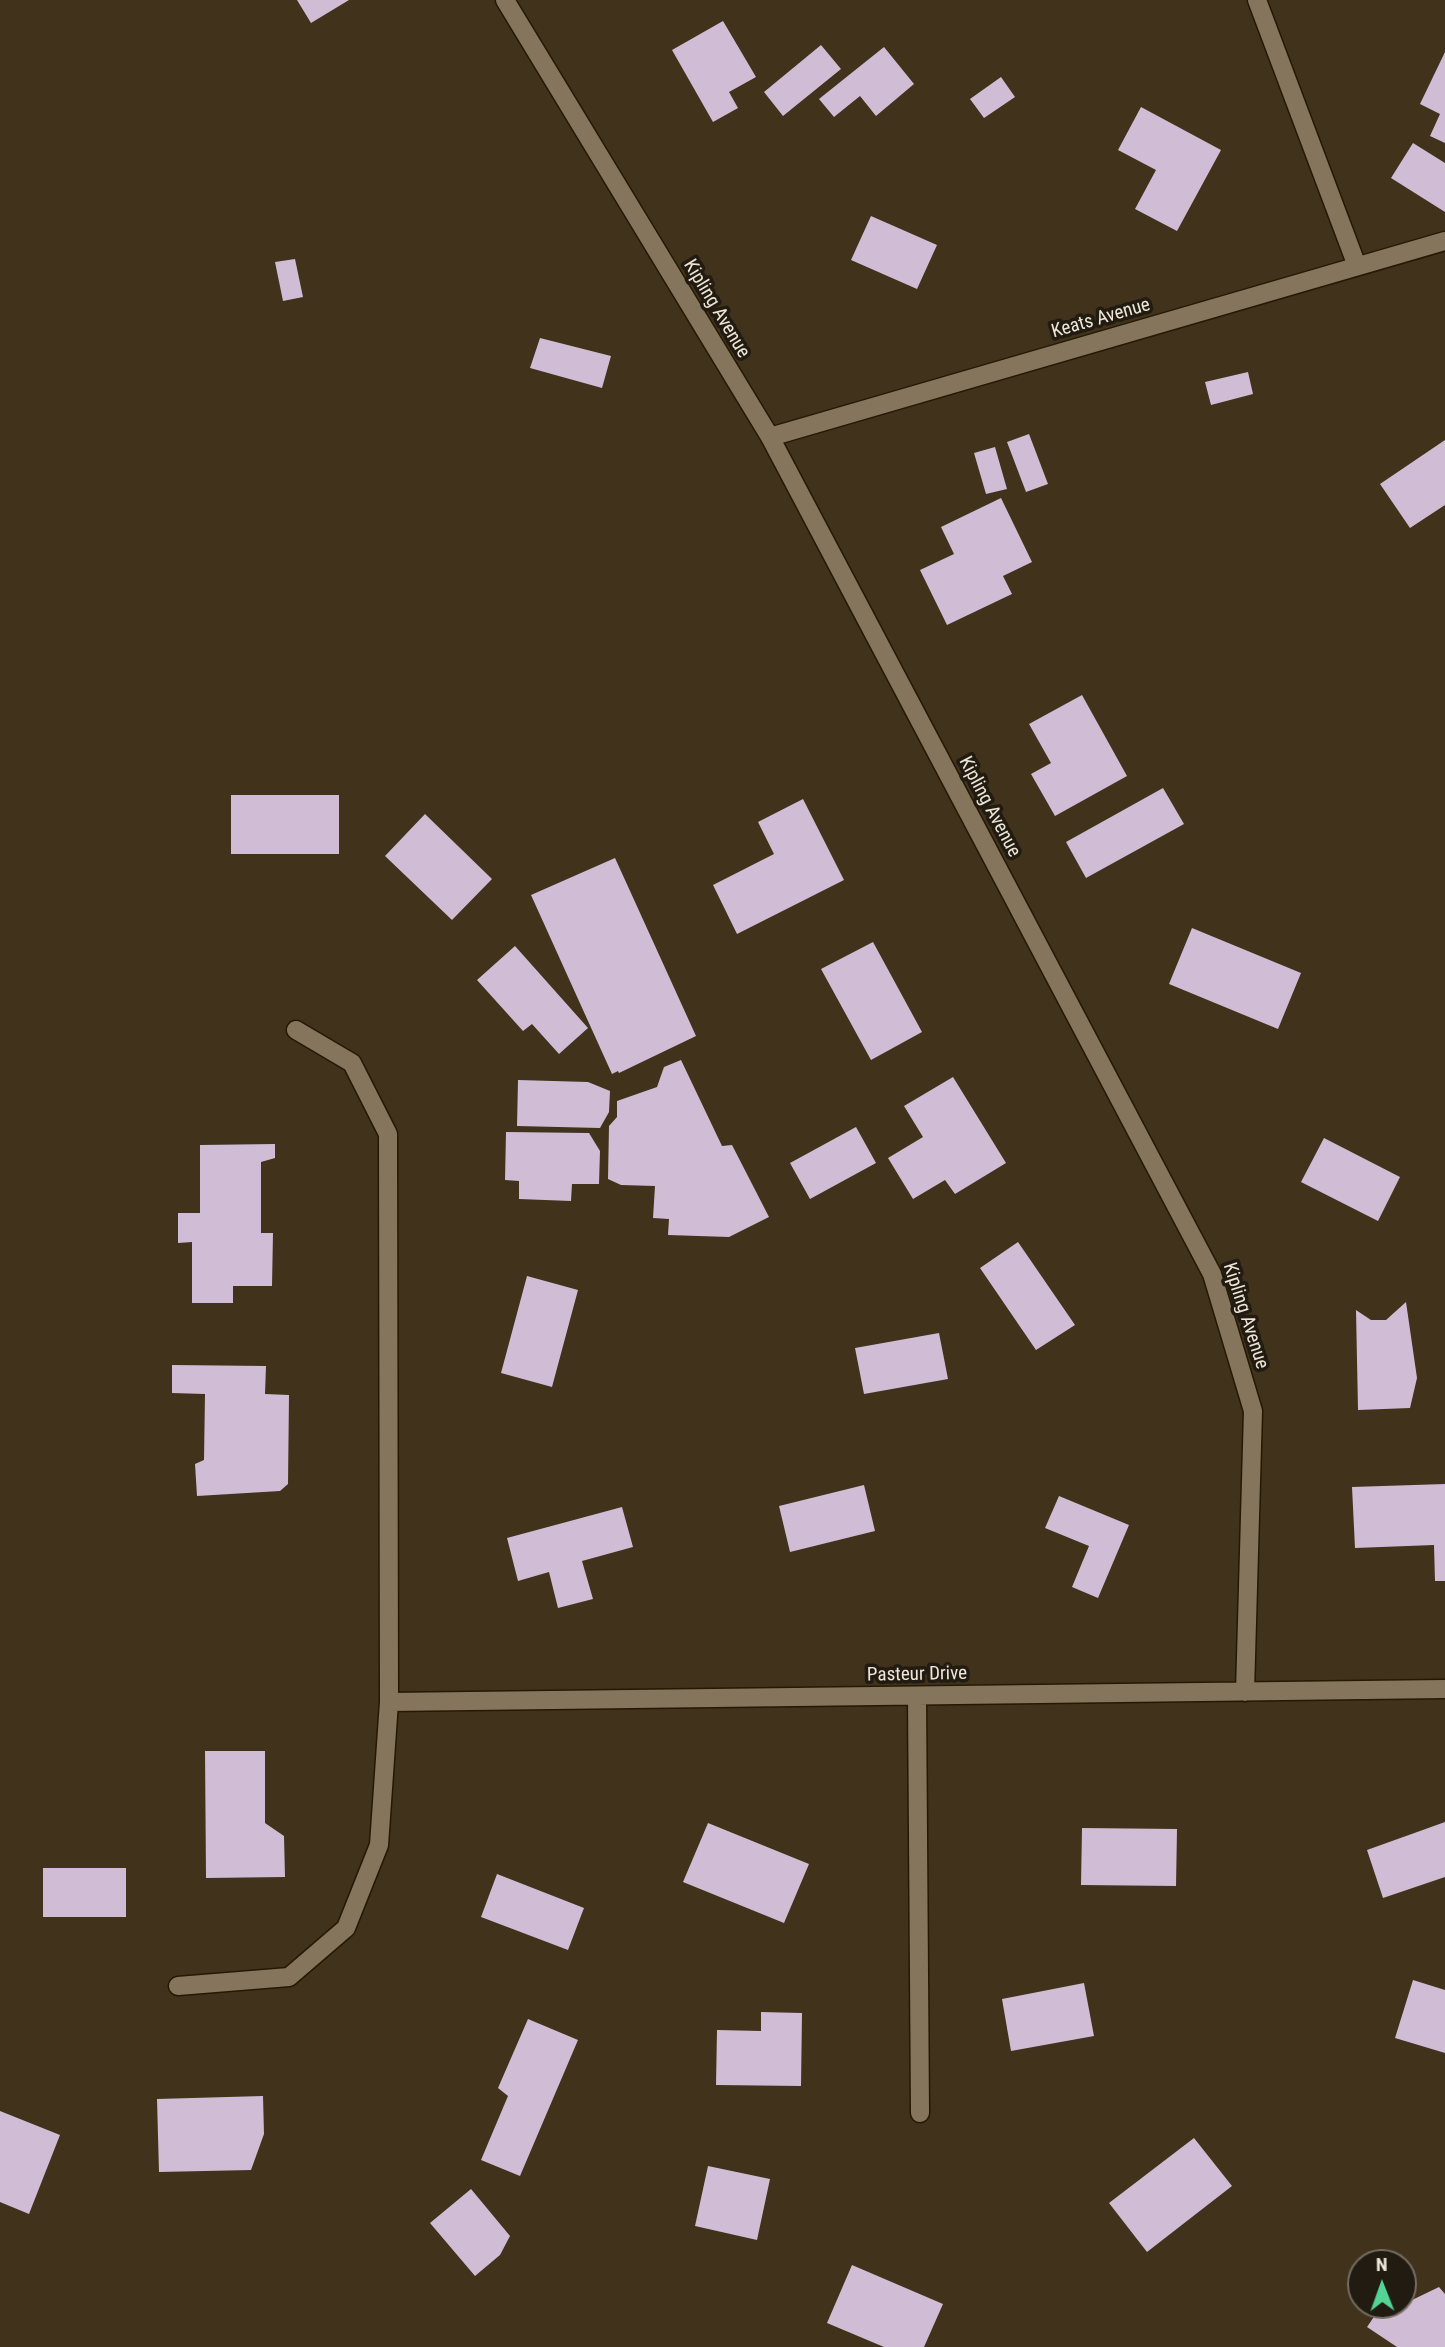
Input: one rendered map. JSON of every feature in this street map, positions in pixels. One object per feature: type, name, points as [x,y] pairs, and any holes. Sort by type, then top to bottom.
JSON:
[{"type":"street","name":"Kipling Avenue","points":[[505,0],[769,437],[1213,1274],[1253,1411],[1245,1692]]},
{"type":"street","points":[[1257,0],[1357,266]]},
{"type":"street","name":"Keats Avenue","points":[[769,437],[1445,241]]},
{"type":"street","points":[[178,1986],[289,1977],[346,1928],[379,1845],[389,1702],[388,1134],[352,1063],[296,1030]]},
{"type":"street","name":"Pasteur Drive","points":[[389,1702],[1445,1689]]},
{"type":"street","points":[[917,1696],[920,2113]]},
{"type":"building","points":[[297,0],[349,0],[311,23]]},
{"type":"building","points":[[723,21],[756,77],[729,92],[738,108],[713,122],[672,50]]},
{"type":"building","points":[[821,45],[841,69],[783,116],[764,92]]},
{"type":"building","points":[[884,47],[914,84],[876,116],[860,96],[834,117],[819,99]]},
{"type":"building","points":[[1445,52],[1445,143],[1430,136],[1440,114],[1420,104]]},
{"type":"building","points":[[1001,77],[1015,97],[984,118],[970,99]]},
{"type":"building","points":[[1141,107],[1221,150],[1177,231],[1135,209],[1156,170],[1118,150]]},
{"type":"building","points":[[1413,143],[1445,163],[1445,212],[1391,178]]},
{"type":"building","points":[[871,216],[937,245],[917,289],[851,260]]},
{"type":"building","points":[[295,259],[303,297],[283,301],[275,262]]},
{"type":"building","points":[[540,338],[611,356],[602,388],[530,368]]},
{"type":"building","points":[[1248,372],[1253,394],[1211,405],[1205,382]]},
{"type":"building","points":[[1029,434],[1048,484],[1026,492],[1007,442]]},
{"type":"building","points":[[1445,440],[1445,505],[1410,528],[1380,484]]},
{"type":"building","points":[[995,447],[1007,489],[986,494],[974,453]]},
{"type":"building","points":[[1001,498],[1032,562],[1003,576],[1012,594],[947,625],[920,570],[954,554],[941,527]]},
{"type":"building","points":[[1082,695],[1127,776],[1055,816],[1031,774],[1051,763],[1029,724]]},
{"type":"building","points":[[1163,788],[1184,824],[1086,878],[1066,842]]},
{"type":"building","points":[[231,795],[339,795],[339,854],[231,854]]},
{"type":"building","points":[[803,799],[844,880],[737,934],[713,885],[774,854],[758,822]]},
{"type":"building","points":[[425,814],[492,879],[452,920],[385,856]]},
{"type":"building","points":[[615,858],[696,1036],[612,1074],[531,895]]},
{"type":"building","points":[[1192,928],[1301,973],[1278,1029],[1169,984]]},
{"type":"building","points":[[873,942],[922,1032],[871,1060],[821,969]]},
{"type":"building","points":[[515,946],[588,1028],[559,1054],[532,1024],[523,1031],[477,980]]},
{"type":"building","points":[[681,1060],[722,1146],[732,1145],[769,1217],[729,1237],[668,1235],[669,1219],[653,1218],[655,1186],[621,1185],[608,1179],[609,1126],[617,1117],[617,1101],[657,1087],[664,1067]]},
{"type":"building","points":[[953,1077],[1006,1163],[955,1194],[945,1180],[913,1199],[888,1158],[923,1137],[904,1106]]},
{"type":"building","points":[[518,1080],[588,1082],[610,1091],[609,1112],[600,1128],[517,1126]]},
{"type":"building","points":[[856,1127],[876,1163],[810,1199],[790,1163]]},
{"type":"building","points":[[506,1132],[589,1133],[600,1151],[599,1184],[572,1184],[571,1201],[519,1199],[519,1181],[505,1180]]},
{"type":"building","points":[[1324,1138],[1400,1177],[1378,1221],[1301,1182]]},
{"type":"building","points":[[275,1144],[275,1158],[261,1162],[261,1233],[273,1233],[272,1286],[233,1286],[233,1303],[192,1303],[192,1242],[178,1243],[178,1213],[200,1213],[200,1145]]},
{"type":"building","points":[[1018,1242],[1075,1325],[1036,1350],[980,1268]]},
{"type":"building","points":[[527,1276],[578,1290],[552,1387],[501,1373]]},
{"type":"building","points":[[1406,1302],[1417,1378],[1410,1408],[1358,1410],[1356,1310],[1371,1320],[1386,1320]]},
{"type":"building","points":[[939,1333],[948,1379],[864,1394],[855,1348]]},
{"type":"building","points":[[172,1365],[266,1366],[265,1394],[289,1395],[288,1484],[280,1491],[197,1496],[195,1464],[204,1460],[205,1394],[172,1393]]},
{"type":"building","points":[[1445,1484],[1445,1581],[1435,1581],[1434,1545],[1355,1548],[1352,1487]]},
{"type":"building","points":[[864,1485],[875,1531],[790,1552],[779,1506]]},
{"type":"building","points":[[1059,1496],[1129,1525],[1098,1598],[1072,1587],[1089,1546],[1045,1528]]},
{"type":"building","points":[[622,1507],[633,1547],[582,1561],[593,1599],[558,1608],[549,1572],[518,1581],[507,1538]]},
{"type":"building","points":[[205,1751],[265,1751],[265,1823],[284,1836],[285,1877],[206,1878]]},
{"type":"building","points":[[1445,1822],[1445,1877],[1383,1898],[1367,1850]]},
{"type":"building","points":[[708,1823],[809,1864],[784,1923],[683,1882]]},
{"type":"building","points":[[1082,1828],[1177,1829],[1176,1886],[1081,1885]]},
{"type":"building","points":[[43,1868],[126,1868],[126,1917],[43,1917]]},
{"type":"building","points":[[497,1874],[584,1908],[568,1950],[481,1917]]},
{"type":"building","points":[[1413,1980],[1445,1990],[1445,2053],[1395,2038]]},
{"type":"building","points":[[1084,1983],[1094,2036],[1011,2051],[1002,1999]]},
{"type":"building","points":[[761,2012],[802,2013],[801,2086],[716,2085],[717,2030],[761,2031]]},
{"type":"building","points":[[528,2019],[578,2040],[520,2176],[481,2160],[508,2096],[498,2088]]},
{"type":"building","points":[[263,2096],[264,2134],[251,2170],[159,2172],[157,2099]]},
{"type":"building","points":[[0,2111],[60,2135],[29,2214],[0,2202]]},
{"type":"building","points":[[1194,2138],[1232,2186],[1147,2252],[1109,2203]]},
{"type":"building","points":[[708,2166],[770,2179],[757,2240],[695,2226]]},
{"type":"building","points":[[471,2189],[510,2236],[500,2255],[475,2276],[430,2223]]},
{"type":"building","points":[[852,2265],[943,2304],[924,2347],[884,2347],[827,2323]]},
{"type":"building","points":[[1439,2287],[1445,2294],[1445,2347],[1397,2347],[1367,2327],[1372,2319],[1417,2319],[1417,2298]]}]
